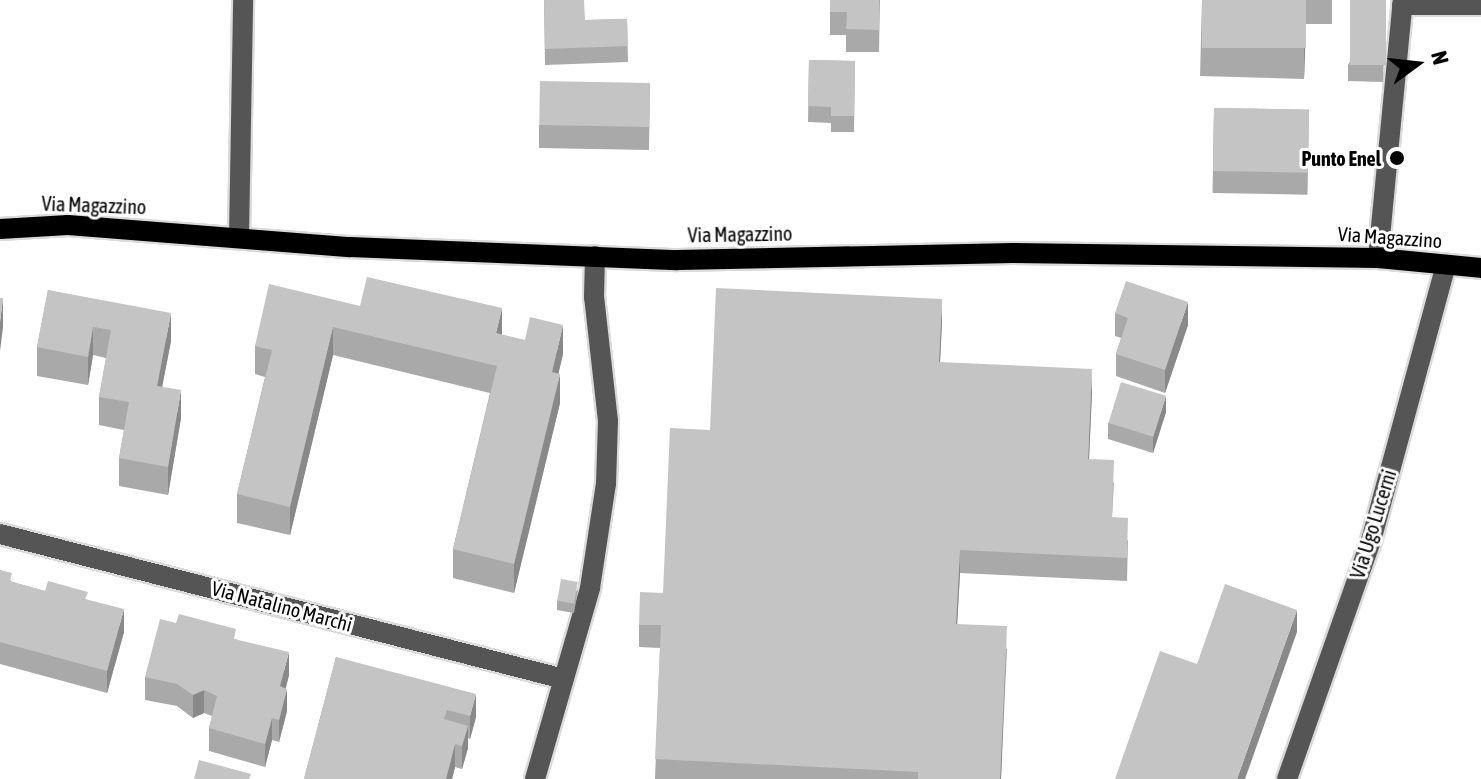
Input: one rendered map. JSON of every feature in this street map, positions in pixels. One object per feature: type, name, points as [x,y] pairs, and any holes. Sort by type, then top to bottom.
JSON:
[{"type":"main road","name":"Via Magazzino","points":[[0,229],[68,225],[350,247],[678,260],[1013,253],[1378,258],[1481,268]]},
{"type":"street","points":[[239,237],[243,0]]},
{"type":"street","points":[[1378,258],[1402,2],[1481,5]]},
{"type":"street","points":[[535,779],[590,588],[606,484],[608,421],[594,297],[595,256]]},
{"type":"street","name":"Via Ugo Lucerni","points":[[1287,779],[1372,537],[1446,265]]},
{"type":"street","name":"Via Natalino Marchi","points":[[0,534],[564,679]]},
{"type":"building","points":[[544,0],[584,0],[585,20],[627,19],[628,46],[545,49]]},
{"type":"building","points":[[830,0],[879,0],[879,30],[846,29],[847,12],[830,12]]},
{"type":"building","points":[[1202,0],[1306,0],[1306,48],[1202,48]]},
{"type":"building","points":[[1350,0],[1386,0],[1386,65],[1350,65]]},
{"type":"building","points":[[809,60],[855,61],[854,116],[831,116],[831,107],[808,106]]},
{"type":"building","points":[[540,81],[650,83],[649,127],[539,125]]},
{"type":"building","points":[[1214,108],[1309,110],[1308,173],[1213,171]]},
{"type":"building","points":[[367,277],[502,308],[496,333],[525,340],[530,317],[563,325],[552,372],[560,374],[514,564],[453,549],[497,366],[333,327],[290,507],[237,494],[272,350],[255,346],[269,284],[360,306]]},
{"type":"building","points":[[1126,281],[1188,302],[1165,370],[1116,354],[1128,318],[1115,313]]},
{"type":"building","points":[[716,288],[942,299],[939,362],[1092,369],[1088,459],[1114,460],[1112,517],[1128,518],[1127,558],[960,550],[956,624],[1007,626],[1000,779],[918,779],[918,772],[655,759],[661,625],[639,625],[640,592],[663,593],[670,428],[710,430]]},
{"type":"building","points":[[48,290],[171,313],[157,386],[181,390],[168,467],[119,458],[129,402],[99,397],[111,330],[93,327],[88,357],[37,347]]},
{"type":"building","points":[[1121,382],[1166,396],[1153,437],[1108,423]]},
{"type":"building","points":[[0,570],[12,573],[10,581],[45,591],[48,581],[88,592],[85,599],[124,609],[107,671],[0,642]]},
{"type":"building","points":[[561,579],[578,582],[574,604],[557,601]]},
{"type":"building","points":[[1225,584],[1297,610],[1237,779],[1115,779],[1160,651],[1197,664]]},
{"type":"building","points":[[179,614],[236,629],[234,639],[289,652],[280,686],[287,689],[279,720],[272,718],[265,744],[209,728],[217,696],[204,690],[193,695],[177,684],[145,677],[160,619],[176,623]]},
{"type":"building","points":[[336,657],[476,694],[470,716],[447,710],[444,719],[468,726],[462,746],[455,744],[446,779],[304,779]]},
{"type":"building","points":[[199,760],[251,774],[249,779],[194,779]]},
{"type":"place","name":"Punto Enel","points":[[1397,158]]}]
